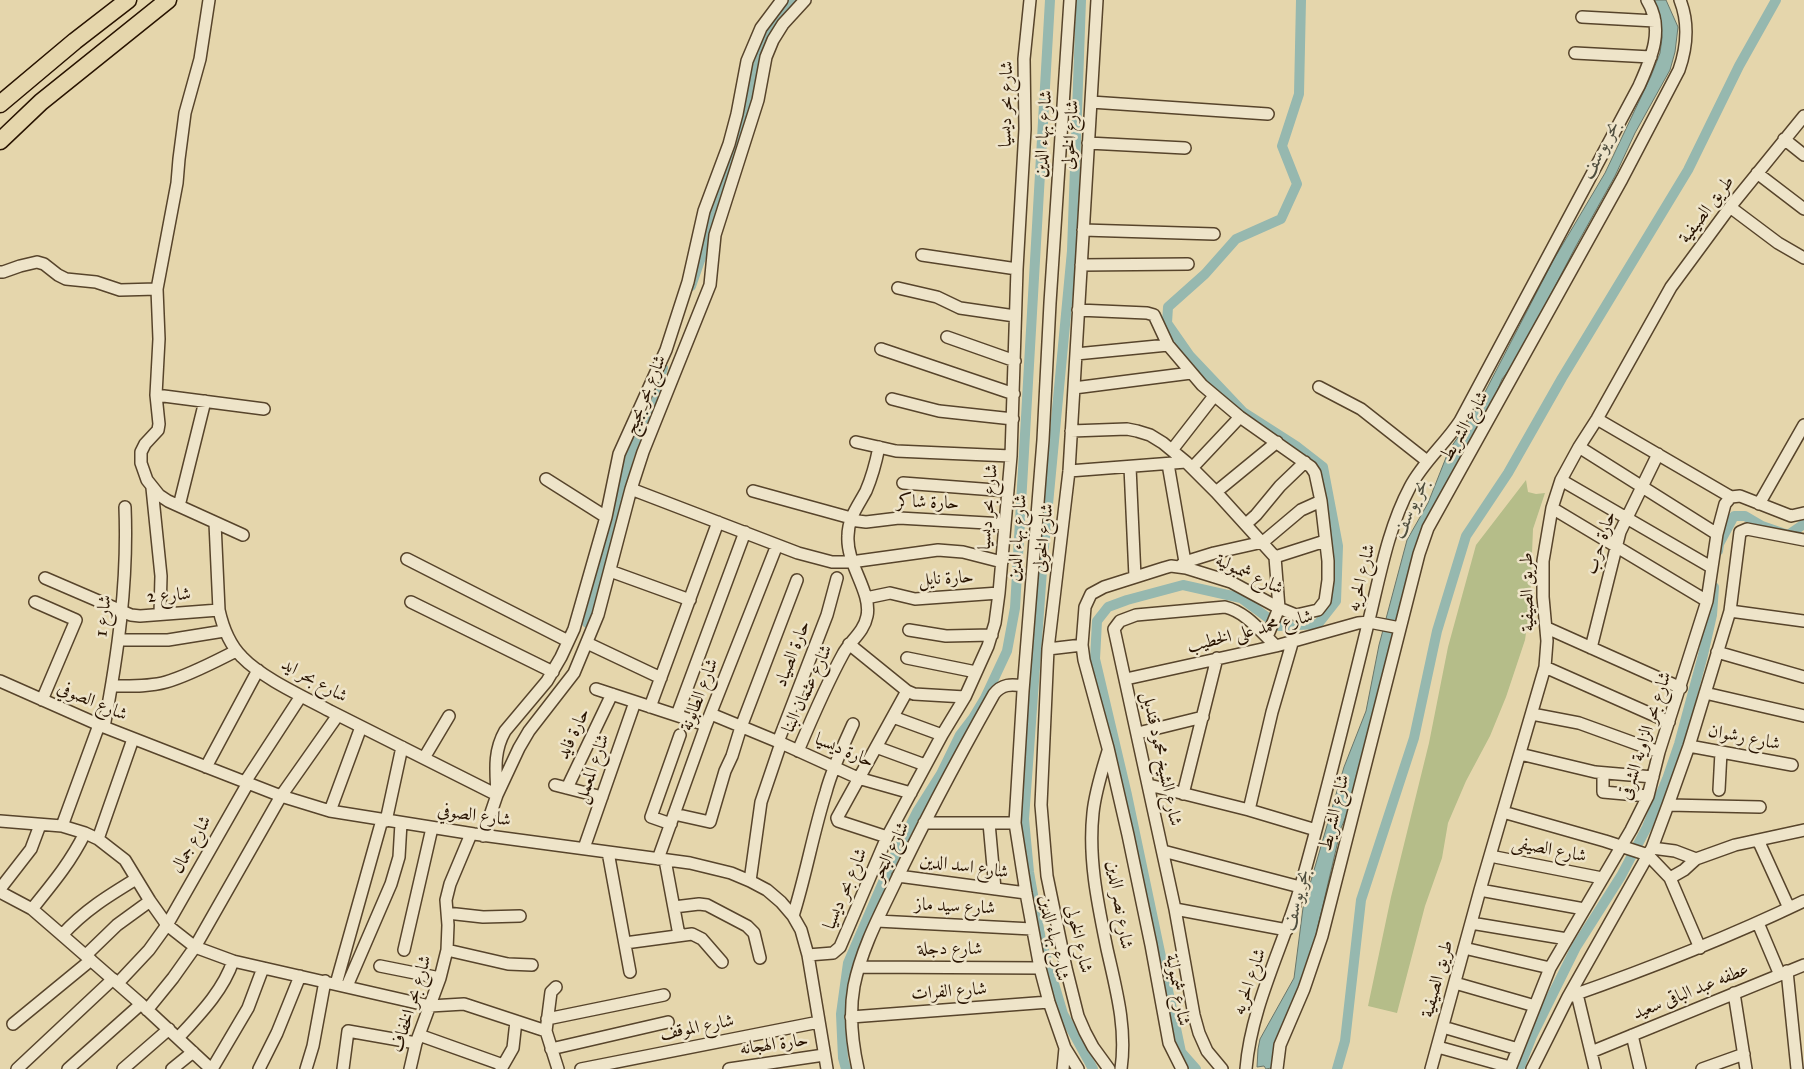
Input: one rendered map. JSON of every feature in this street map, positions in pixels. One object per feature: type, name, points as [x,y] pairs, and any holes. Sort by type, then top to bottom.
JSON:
[{"type":"highway","points":[[0,104],[128,0]]},
{"type":"highway","points":[[0,142],[41,102],[168,0]]},
{"type":"highway","points":[[84,34],[100,54]]},
{"type":"street","points":[[209,0],[200,59],[185,113],[178,160],[177,183],[157,289],[159,339],[156,395],[159,424],[154,435],[145,444],[141,452],[141,463],[147,480],[159,495],[242,535]]},
{"type":"street","points":[[783,0],[793,13]]},
{"type":"street","name":"شارع بحر بجيج","points":[[497,795],[495,759],[504,731],[553,672],[574,629],[606,517],[619,454],[666,350],[688,282],[704,212],[733,129],[747,61],[761,28],[783,0]]},
{"type":"street","name":"شارع بحر بجيج","points":[[483,836],[497,795],[524,740],[574,673],[589,640],[605,594],[631,489],[658,411],[710,285],[716,235],[758,100],[766,57],[773,40],[783,24],[805,0]]},
{"type":"street","name":"شارع بحر ديسيا","points":[[808,955],[834,953],[840,947],[887,837],[964,697],[992,635],[1000,593],[1011,456],[1017,269],[1025,129],[1024,58],[1030,0]]},
{"type":"street","name":"شارع بهاء الدين","points":[[1070,0],[1043,440],[1023,686],[1015,823],[1040,968],[1049,1002],[1065,1048],[1078,1069]]},
{"type":"street","name":"شارع الخولى","points":[[1097,0],[1069,471],[1048,649],[1041,804],[1047,876],[1078,1016],[1093,1047],[1109,1069]]},
{"type":"street","name":"شارع الحريه","points":[[1246,1069],[1249,1045],[1257,1013],[1287,930],[1300,887],[1385,557],[1399,512],[1410,486],[1427,461],[1449,438],[1460,421],[1635,94],[1651,56],[1657,32],[1647,0]]},
{"type":"street","name":"شارع الشريط","points":[[1278,1069],[1280,1045],[1304,989],[1322,936],[1398,627],[1428,528],[1618,187],[1679,70],[1685,52],[1686,33],[1680,0]]},
{"type":"street","points":[[1582,16],[1655,21]]},
{"type":"street","points":[[1575,53],[1651,56]]},
{"type":"street","points":[[1091,102],[1268,114]]},
{"type":"street","name":"طريق الصيفية","points":[[1431,1069],[1480,890],[1545,667],[1547,628],[1543,597],[1543,561],[1552,508],[1561,480],[1671,287],[1730,207],[1804,116]]},
{"type":"street","points":[[1784,140],[1804,155]]},
{"type":"street","points":[[1088,143],[1185,148]]},
{"type":"street","points":[[1757,173],[1804,209]]},
{"type":"street","points":[[1730,207],[1778,243],[1804,258]]},
{"type":"street","points":[[1083,230],[1214,234]]},
{"type":"street","points":[[922,255],[1017,269]]},
{"type":"street","points":[[0,272],[37,262],[44,264],[66,279],[96,282],[120,290],[157,289]]},
{"type":"street","points":[[1081,265],[1188,264]]},
{"type":"street","points":[[898,288],[937,297],[960,308],[1015,316]]},
{"type":"street","name":"شارع شمبولية","points":[[1078,310],[1151,313],[1154,315],[1168,345],[1214,396],[1240,418],[1305,462],[1315,473],[1321,501],[1328,580],[1324,604],[1315,611],[1296,615],[1231,582],[1182,564],[1104,587],[1092,594],[1084,607],[1082,645],[1084,660],[1108,748],[1151,945],[1169,1044],[1182,1069]]},
{"type":"street","points":[[947,337],[1015,362]]},
{"type":"street","points":[[1076,354],[1168,345]]},
{"type":"street","points":[[881,349],[1014,394]]},
{"type":"street","points":[[1074,388],[1191,372]]},
{"type":"street","points":[[1319,387],[1361,409],[1427,461]]},
{"type":"street","points":[[156,395],[264,409]]},
{"type":"street","points":[[1172,450],[1214,396]]},
{"type":"street","points":[[892,399],[940,411],[1013,419]]},
{"type":"street","points":[[179,506],[205,401]]},
{"type":"street","points":[[1069,471],[1168,464],[1189,465],[1240,418]]},
{"type":"street","points":[[1597,419],[1731,497],[1740,496],[1791,516],[1804,513]]},
{"type":"street","points":[[1759,504],[1804,424]]},
{"type":"street","points":[[1071,431],[1137,430],[1163,442],[1216,492],[1275,557],[1279,608],[1267,637]]},
{"type":"street","points":[[856,442],[896,451],[1011,456]]},
{"type":"street","points":[[1216,492],[1277,442]]},
{"type":"street","name":"شارع عثمان البنا","points":[[798,751],[825,688],[849,644],[865,624],[867,615],[866,598],[851,562],[848,536],[850,519],[870,481],[879,447]]},
{"type":"street","points":[[1579,447],[1717,534]]},
{"type":"street","name":"حارة حرب","points":[[1591,648],[1616,546],[1626,518],[1658,454]]},
{"type":"street","points":[[1246,524],[1280,486],[1305,462]]},
{"type":"street","points":[[1168,464],[1182,564],[1214,553],[1263,542],[1301,510],[1321,501]]},
{"type":"street","points":[[1130,467],[1135,577]]},
{"type":"street","points":[[546,479],[606,517]]},
{"type":"street","points":[[1561,480],[1711,567]]},
{"type":"street","points":[[903,483],[1008,491]]},
{"type":"street","points":[[152,488],[161,576],[160,614]]},
{"type":"street","points":[[631,489],[798,553],[832,562],[851,562],[938,550],[963,552],[1002,562]]},
{"type":"street","name":"حارة شاكر","points":[[753,491],[866,522],[899,518],[1005,524]]},
{"type":"street","name":"شارع بحر الزاوية الشرقى","points":[[1510,1068],[1550,968],[1648,796],[1659,752],[1681,688],[1707,600],[1717,534],[1725,504],[1731,497]]},
{"type":"street","name":"شارع 1","points":[[62,826],[101,726],[112,686],[119,640],[126,557],[125,507]]},
{"type":"street","points":[[1552,508],[1707,600]]},
{"type":"street","points":[[650,707],[718,522]]},
{"type":"street","name":"شارع بحر ايد","points":[[215,523],[219,610],[224,631],[236,651],[258,670],[301,696],[497,795]]},
{"type":"street","points":[[1532,1069],[1650,852],[1689,746],[1730,611],[1739,535],[1742,530],[1748,529],[1804,540]]},
{"type":"street","points":[[677,716],[745,532]]},
{"type":"street","points":[[1275,557],[1326,541]]},
{"type":"street","name":"شارع الطابونة","points":[[662,859],[673,819],[709,720],[777,544]]},
{"type":"street","points":[[406,559],[568,641]]},
{"type":"street","points":[[610,571],[690,600]]},
{"type":"street","name":"شارع 2","points":[[45,578],[135,616],[219,610]]},
{"type":"street","name":"حارة الصياد","points":[[750,881],[761,802],[780,742],[828,610],[837,578]]},
{"type":"street","points":[[680,735],[651,817],[710,822],[717,794],[741,727],[797,580]]},
{"type":"street","name":"حارة نايل","points":[[866,598],[890,593],[915,599],[1000,593]]},
{"type":"street","points":[[35,602],[76,620],[42,700]]},
{"type":"street","points":[[411,602],[553,672]]},
{"type":"street","name":"شارع الشيخ محمود قنديل","points":[[1222,1069],[1207,1050],[1199,1033],[1194,1015],[1175,909],[1114,629],[1120,621],[1136,615],[1225,607],[1236,610],[1276,646]]},
{"type":"street","points":[[1730,611],[1804,621]]},
{"type":"street","name":"شارع محمد على الخطيب","points":[[1126,679],[1276,646],[1348,625],[1369,622],[1398,627]]},
{"type":"street","points":[[1547,628],[1681,688]]},
{"type":"street","points":[[574,629],[589,640],[661,678]]},
{"type":"street","points":[[909,630],[946,636],[992,635]]},
{"type":"street","points":[[119,640],[168,640],[224,631]]},
{"type":"street","points":[[1249,810],[1272,712],[1293,640]]},
{"type":"street","points":[[849,644],[907,692],[964,697]]},
{"type":"street","points":[[1048,649],[1082,645]]},
{"type":"street","points":[[112,686],[144,686],[165,682],[208,665],[236,651]]},
{"type":"street","points":[[1716,652],[1804,678]]},
{"type":"street","points":[[907,658],[976,672]]},
{"type":"street","points":[[1183,794],[1217,658]]},
{"type":"street","points":[[1545,667],[1669,722]]},
{"type":"street","points":[[206,767],[258,670]]},
{"type":"street","name":"شارع الصوفي","points":[[0,681],[101,726],[281,796],[330,812],[483,836],[662,859],[710,867],[750,881],[767,890],[781,902],[793,916],[801,930],[808,955],[827,1069]]},
{"type":"street","name":"شارع البحر","points":[[858,1069],[853,1045],[851,1017],[853,994],[859,967],[877,921],[924,823],[994,694],[997,690],[1007,685],[1023,686]]},
{"type":"street","name":"حارة ديسيا","points":[[596,689],[677,716],[741,727],[780,742],[858,778],[911,793]]},
{"type":"street","points":[[887,837],[837,820],[858,778],[907,692]]},
{"type":"street","points":[[1705,693],[1804,716]]},
{"type":"street","name":"حارة فايد","points":[[567,788],[612,694]]},
{"type":"street","name":"شارع جمال","points":[[17,1069],[149,950],[167,925],[247,782],[301,696]]},
{"type":"street","points":[[534,697],[550,706]]},
{"type":"street","name":"شارع المعمل","points":[[584,848],[635,702]]},
{"type":"street","points":[[1532,714],[1579,723],[1659,752]]},
{"type":"street","points":[[68,1069],[144,1007],[173,978],[195,947],[281,796],[338,715]]},
{"type":"street","points":[[424,758],[449,716]]},
{"type":"street","points":[[893,716],[942,735]]},
{"type":"street","points":[[1138,734],[1203,717]]},
{"type":"street","points":[[793,916],[810,860],[826,790],[853,724]]},
{"type":"street","points":[[330,812],[361,726]]},
{"type":"street","points":[[98,840],[134,739]]},
{"type":"street","name":"شارع رشوان","points":[[1689,746],[1792,765]]},
{"type":"street","points":[[306,1069],[336,984],[384,820],[402,747]]},
{"type":"street","points":[[876,747],[925,765]]},
{"type":"street","name":"شارع نصر الدين","points":[[1108,748],[1095,797],[1092,842],[1094,879],[1100,915],[1122,1020],[1121,1069]]},
{"type":"street","points":[[1719,790],[1722,752]]},
{"type":"street","points":[[1520,754],[1603,773],[1653,777]]},
{"type":"street","points":[[1603,773],[1603,792],[1648,796]]},
{"type":"street","points":[[555,785],[602,797]]},
{"type":"street","points":[[1149,785],[1249,810],[1316,830]]},
{"type":"street","points":[[1668,804],[1760,807]]},
{"type":"street","points":[[1503,812],[1620,846],[1650,852],[1675,851],[1696,859]]},
{"type":"street","points":[[0,821],[62,826],[85,833],[98,840],[124,860],[167,925],[195,947],[233,961],[430,1006],[464,1004],[516,1021],[547,1025],[664,995]]},
{"type":"street","points":[[336,984],[391,884],[399,857],[401,823]]},
{"type":"street","points":[[924,823],[1015,823]]},
{"type":"street","points":[[989,823],[995,889]]},
{"type":"street","points":[[40,825],[31,849],[0,891],[32,909],[89,957],[212,1069],[248,1008],[263,968]]},
{"type":"street","points":[[404,950],[432,828]]},
{"type":"street","points":[[1670,878],[1684,870],[1696,859],[1735,845],[1804,830]]},
{"type":"street","points":[[32,909],[66,868],[85,833]]},
{"type":"street","name":"شارع بحر الخفاف","points":[[410,1069],[417,1039],[440,978],[446,950],[446,900],[450,884],[470,834]]},
{"type":"street","points":[[1758,840],[1788,908]]},
{"type":"street","points":[[1162,851],[1300,887]]},
{"type":"street","points":[[608,852],[630,972]]},
{"type":"street","points":[[1650,852],[1670,878],[1700,948]]},
{"type":"street","name":"شارع الصيفى","points":[[1490,856],[1602,878]]},
{"type":"street","points":[[662,859],[679,935]]},
{"type":"street","name":"شارع اسد الدين","points":[[898,876],[1026,893]]},
{"type":"street","points":[[62,935],[77,918],[136,879]]},
{"type":"street","points":[[1480,890],[1584,909]]},
{"type":"street","points":[[13,1024],[89,957],[117,925],[150,901]]},
{"type":"street","points":[[1572,996],[1700,948],[1804,901]]},
{"type":"street","points":[[674,907],[699,904],[707,906],[747,926],[754,933],[760,958]]},
{"type":"street","points":[[1175,909],[1287,930]]},
{"type":"street","points":[[447,913],[483,917],[520,916]]},
{"type":"street","name":"شارع سيد ماز","points":[[877,921],[1032,929]]},
{"type":"street","points":[[1471,923],[1567,939]]},
{"type":"street","points":[[1758,923],[1784,973],[1799,1061]]},
{"type":"street","points":[[625,943],[687,933],[698,936],[722,962]]},
{"type":"street","points":[[1464,948],[1550,968]]},
{"type":"street","points":[[446,950],[508,964],[532,965]]},
{"type":"street","points":[[178,1038],[201,1013],[221,986],[229,974],[233,961]]},
{"type":"street","name":"عطفه عبد الباقى سعيد","points":[[1591,1052],[1804,965]]},
{"type":"street","points":[[380,966],[440,978]]},
{"type":"street","name":"شارع دجلة","points":[[859,967],[1040,968]]},
{"type":"street","points":[[259,1069],[277,1033],[300,976]]},
{"type":"street","points":[[1455,983],[1535,1006]]},
{"type":"street","points":[[556,987],[551,992],[547,1025],[551,1049],[558,1069]]},
{"type":"street","points":[[1734,994],[1746,1069]]},
{"type":"street","points":[[1572,996],[1595,1069]]},
{"type":"street","name":"شارع الفرات","points":[[851,1017],[1049,1002]]},
{"type":"street","points":[[343,1069],[348,1031],[417,1039],[502,1067],[514,1044],[516,1021]]},
{"type":"street","points":[[551,1049],[668,1022]]},
{"type":"street","name":"شارع الموقف","points":[[582,1069],[819,1022]]},
{"type":"street","points":[[1443,1027],[1518,1050]]},
{"type":"street","points":[[123,1069],[169,1029]]},
{"type":"street","points":[[1632,1035],[1640,1069]]},
{"type":"street","points":[[1438,1047],[1510,1068]]},
{"type":"street","points":[[1063,1069],[1065,1048]]},
{"type":"street","points":[[172,1069],[193,1052]]},
{"type":"street","points":[[1702,1069],[1744,1054]]},
{"type":"street","name":"حارة الهجانه","points":[[729,1069],[824,1055]]},
{"type":"green space","points":[[1526,480],[1528,492],[1536,494],[1545,493],[1533,529],[1530,604],[1525,640],[1506,697],[1490,736],[1466,781],[1448,823],[1442,858],[1425,906],[1397,1013],[1368,1006],[1391,897],[1429,743],[1448,647],[1476,545]]},
{"type":"water","points":[[1651,0],[1666,0],[1678,27],[1675,52],[1670,70],[1516,361],[1502,379],[1483,427],[1430,514],[1386,661],[1375,723],[1357,791],[1341,828],[1311,956],[1271,1068],[1257,1067],[1260,1039],[1294,978],[1303,908],[1344,767],[1366,711],[1379,645],[1407,540],[1428,503],[1449,450],[1472,417],[1554,259],[1605,173],[1651,76],[1660,53],[1662,38],[1660,16]]},
{"type":"waterway","points":[[691,286],[745,117],[763,46],[779,15],[794,0]]},
{"type":"waterway","points":[[846,1069],[843,1058],[841,1014],[848,963],[893,859],[917,812],[941,774],[960,735],[985,698],[1007,651],[1015,608],[1050,0]]},
{"type":"waterway","points":[[1081,0],[1072,251],[1043,557],[1024,819],[1029,872],[1041,940],[1063,1014],[1093,1069]]},
{"type":"waterway","points":[[1196,1069],[1181,1052],[1127,795],[1095,659],[1097,621],[1108,607],[1183,585],[1241,598],[1279,626],[1318,624],[1336,601],[1338,546],[1323,467],[1296,446],[1243,412],[1190,356],[1167,323],[1168,307],[1205,274],[1236,239],[1281,219],[1297,184],[1282,146],[1299,94],[1301,0]]},
{"type":"waterway","points":[[1337,1069],[1345,1041],[1361,900],[1414,738],[1437,631],[1466,536],[1508,473],[1562,378],[1688,170],[1739,66],[1776,0]]},
{"type":"waterway","points":[[587,623],[629,456],[648,412],[663,368]]},
{"type":"waterway","points":[[1718,551],[1719,544],[1734,516],[1745,516],[1762,526],[1788,535],[1804,524]]},
{"type":"waterway","points":[[1519,1069],[1532,1036],[1576,947],[1621,876],[1647,827],[1667,779],[1679,744],[1703,655],[1712,615],[1714,587]]},
{"type":"water label","name":"بحر يوسف","points":[[1601,150]]},
{"type":"water label","name":"بحر يوسف","points":[[1411,509]]},
{"type":"water label","name":"بحر يوسف","points":[[1297,900]]}]
